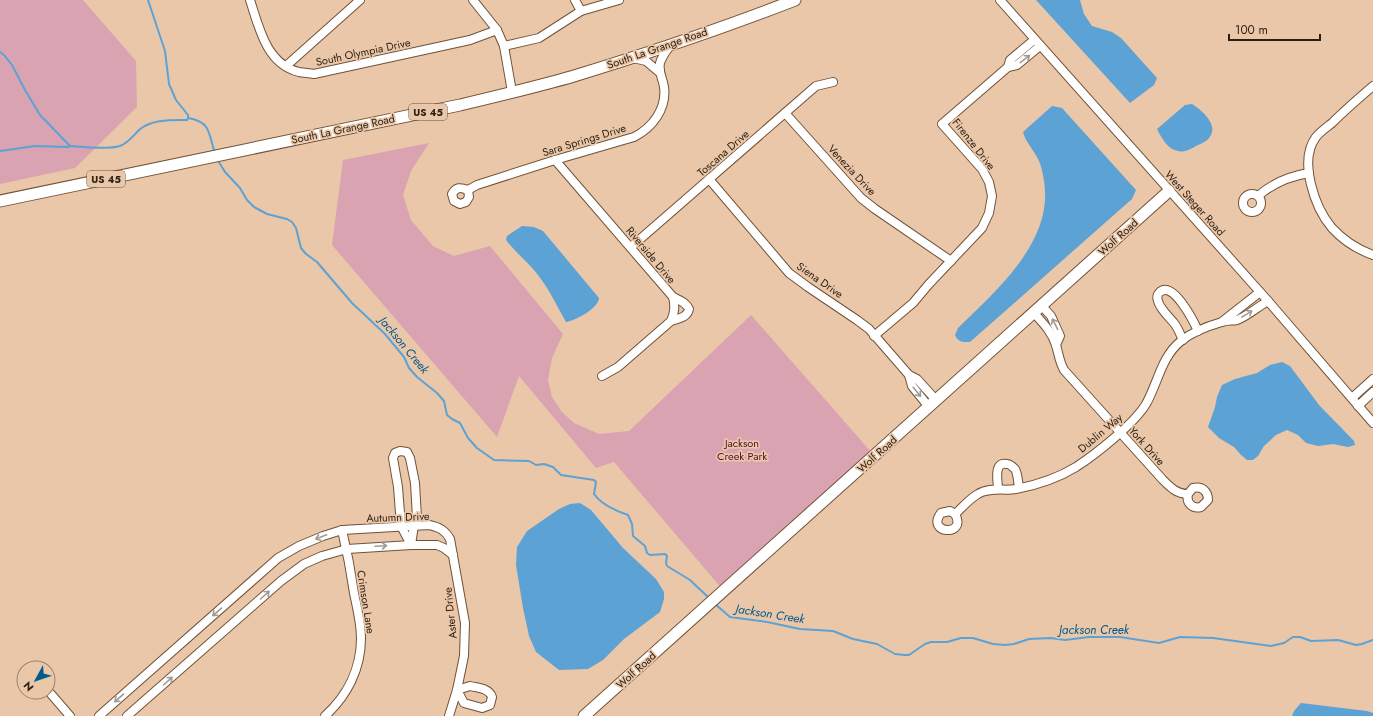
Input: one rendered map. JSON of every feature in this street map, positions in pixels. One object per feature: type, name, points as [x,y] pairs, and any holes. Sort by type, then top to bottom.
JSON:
[{"type":"main road","name":"South La Grange Road","points":[[0,201],[460,105],[512,92],[573,76],[632,57],[795,0]]},
{"type":"main road","name":"Wolf Road","points":[[584,716],[1170,191]]},
{"type":"street","name":"South Olympia Drive","points":[[250,0],[268,50],[275,58],[286,66],[297,71],[314,74],[470,40],[497,30]]},
{"type":"street","points":[[286,66],[360,0]]},
{"type":"street","points":[[473,0],[497,30],[504,46],[512,92]]},
{"type":"street","points":[[575,0],[581,11]]},
{"type":"street","points":[[504,46],[539,38],[581,11],[619,0]]},
{"type":"street","name":"West Steger Road","points":[[1000,0],[1034,40],[1268,301],[1373,423]]},
{"type":"street","name":"Firenze Drive","points":[[1008,67],[1010,60],[1034,40]]},
{"type":"street","points":[[659,72],[660,64],[671,44]]},
{"type":"street","name":"Firenze Drive","points":[[874,336],[913,303],[928,284],[982,228],[990,213],[992,196],[989,182],[982,169],[942,124],[1008,67],[1017,65],[1040,46]]},
{"type":"street","points":[[632,57],[646,61],[659,72]]},
{"type":"street","name":"Sara Springs Drive","points":[[468,190],[477,185],[555,160],[634,137],[643,132],[653,123],[660,113],[664,88],[659,72]]},
{"type":"street","name":"Toscana Drive","points":[[631,247],[816,86],[834,82]]},
{"type":"street","points":[[1373,86],[1316,137],[1309,151],[1309,173],[1320,211],[1332,228],[1346,240],[1365,252],[1373,255]]},
{"type":"street","name":"Venezia Drive","points":[[785,113],[861,198],[875,210],[950,261]]},
{"type":"street","name":"Riverside Drive","points":[[555,160],[673,297],[675,306],[671,321]]},
{"type":"street","points":[[1258,196],[1279,181],[1298,174],[1309,173]]},
{"type":"street","name":"Siena Drive","points":[[709,179],[789,273],[857,320],[874,336],[909,375],[912,386],[933,404]]},
{"type":"street","points":[[1183,340],[1176,325],[1158,302],[1158,293],[1162,290],[1166,289],[1171,291],[1190,316],[1198,331]]},
{"type":"street","name":"Dublin Way","points":[[955,514],[978,493],[991,489],[1019,488],[1059,477],[1092,456],[1134,420],[1145,405],[1154,388],[1161,368],[1171,352],[1183,340],[1198,331],[1223,321],[1260,292]]},
{"type":"street","points":[[602,376],[618,367],[671,321],[684,317],[688,314],[689,309],[687,305],[673,297]]},
{"type":"street","name":"Dublin Way","points":[[1223,321],[1237,320],[1268,301]]},
{"type":"street","name":"York Drive","points":[[1038,309],[1056,345],[1059,361],[1064,370],[1163,480],[1174,490],[1182,494],[1188,494]]},
{"type":"street","points":[[1352,398],[1373,379]]},
{"type":"street","points":[[1358,406],[1373,392]]},
{"type":"street","points":[[400,451],[409,454],[415,483],[417,518],[411,545],[401,526],[398,487],[393,458],[395,453],[400,451]]},
{"type":"street","points":[[998,489],[998,467],[1006,463],[1012,466],[1015,470],[1019,488]]},
{"type":"street","name":"Autumn Drive","points":[[99,716],[278,558],[299,546],[342,530],[429,525],[443,530],[450,540],[453,554]]},
{"type":"street","name":"Crimson Lane","points":[[325,716],[336,705],[348,688],[354,676],[360,654],[360,624],[347,549],[342,530]]},
{"type":"street","points":[[128,716],[290,573],[304,564],[322,556],[347,549],[437,545],[453,554]]},
{"type":"street","name":"Aster Drive","points":[[449,716],[457,690],[464,656],[464,623],[453,554]]},
{"type":"street","points":[[56,700],[70,716]]},
{"type":"green space","points":[[0,0],[83,0],[136,61],[137,107],[75,168],[0,184]]},
{"type":"green space","name":"Jackson Creek Park","points":[[429,143],[411,171],[403,195],[411,220],[433,246],[454,256],[490,246],[563,334],[552,358],[548,380],[552,397],[562,412],[574,423],[599,434],[629,431],[751,315],[872,453],[723,590],[614,462],[596,468],[519,376],[497,437],[332,245],[343,160]]},
{"type":"water","points":[[1036,0],[1080,0],[1084,14],[1092,26],[1112,32],[1121,38],[1157,78],[1154,85],[1130,103]]},
{"type":"water","points":[[1192,104],[1205,114],[1211,124],[1212,133],[1206,141],[1189,149],[1182,151],[1174,150],[1165,143],[1157,129],[1185,105]]},
{"type":"water","points":[[1052,106],[1062,108],[1136,190],[1132,199],[970,342],[961,341],[957,339],[955,335],[958,328],[1002,284],[1016,267],[1038,231],[1044,211],[1044,180],[1039,161],[1026,140],[1023,132]]},
{"type":"water","points":[[522,226],[534,227],[543,231],[599,298],[598,302],[591,310],[580,317],[566,322],[542,280],[506,240],[507,236]]},
{"type":"water","points":[[1282,362],[1290,366],[1319,405],[1354,441],[1355,445],[1348,447],[1333,444],[1318,446],[1306,443],[1298,435],[1287,430],[1276,435],[1264,446],[1258,456],[1253,460],[1247,460],[1234,447],[1219,438],[1208,427],[1222,385],[1235,379],[1257,373],[1270,365]]},
{"type":"water","points":[[580,503],[591,510],[623,548],[656,579],[664,592],[664,599],[660,612],[624,639],[603,660],[588,669],[559,670],[536,652],[529,636],[516,565],[517,547],[527,531],[559,509],[570,504]]},
{"type":"water","points":[[1301,703],[1367,711],[1373,713],[1373,716],[1292,716],[1294,711]]},
{"type":"waterway","name":"Jackson Creek","points":[[148,0],[165,51],[169,84],[176,100],[188,115],[188,118]]},
{"type":"waterway","points":[[0,52],[12,65],[40,115],[70,146]]},
{"type":"waterway","points":[[0,151],[35,146],[115,147],[126,143],[139,130],[149,124],[162,121],[187,120],[188,118],[201,122],[205,126],[210,135],[215,153]]},
{"type":"waterway","name":"Jackson Creek","points":[[217,159],[225,172],[240,188],[247,200],[254,207],[267,214],[287,219],[292,222],[296,228],[301,248],[306,254],[317,262],[352,303],[385,334],[404,357],[409,368],[417,377],[437,393],[444,401],[447,415],[460,423],[468,438],[477,448],[494,460],[529,461],[536,465],[544,464],[553,467],[561,475],[594,480],[596,482],[594,494],[609,507],[628,515],[632,524],[633,536],[645,546],[647,553],[650,555],[665,554],[667,556],[667,566],[690,580],[709,598]]},
{"type":"waterway","name":"Jackson Creek","points":[[715,604],[730,617],[767,622],[800,629],[833,631],[853,639],[877,644],[895,654],[905,655],[909,655],[925,644],[931,642],[947,642],[961,638],[973,638],[993,644],[1005,645],[1014,644],[1029,639],[1051,638],[1065,640],[1089,637],[1120,637],[1159,643],[1180,637],[1213,638],[1271,646],[1284,643],[1293,637],[1300,637],[1311,641],[1338,640],[1356,645],[1373,640]]}]
